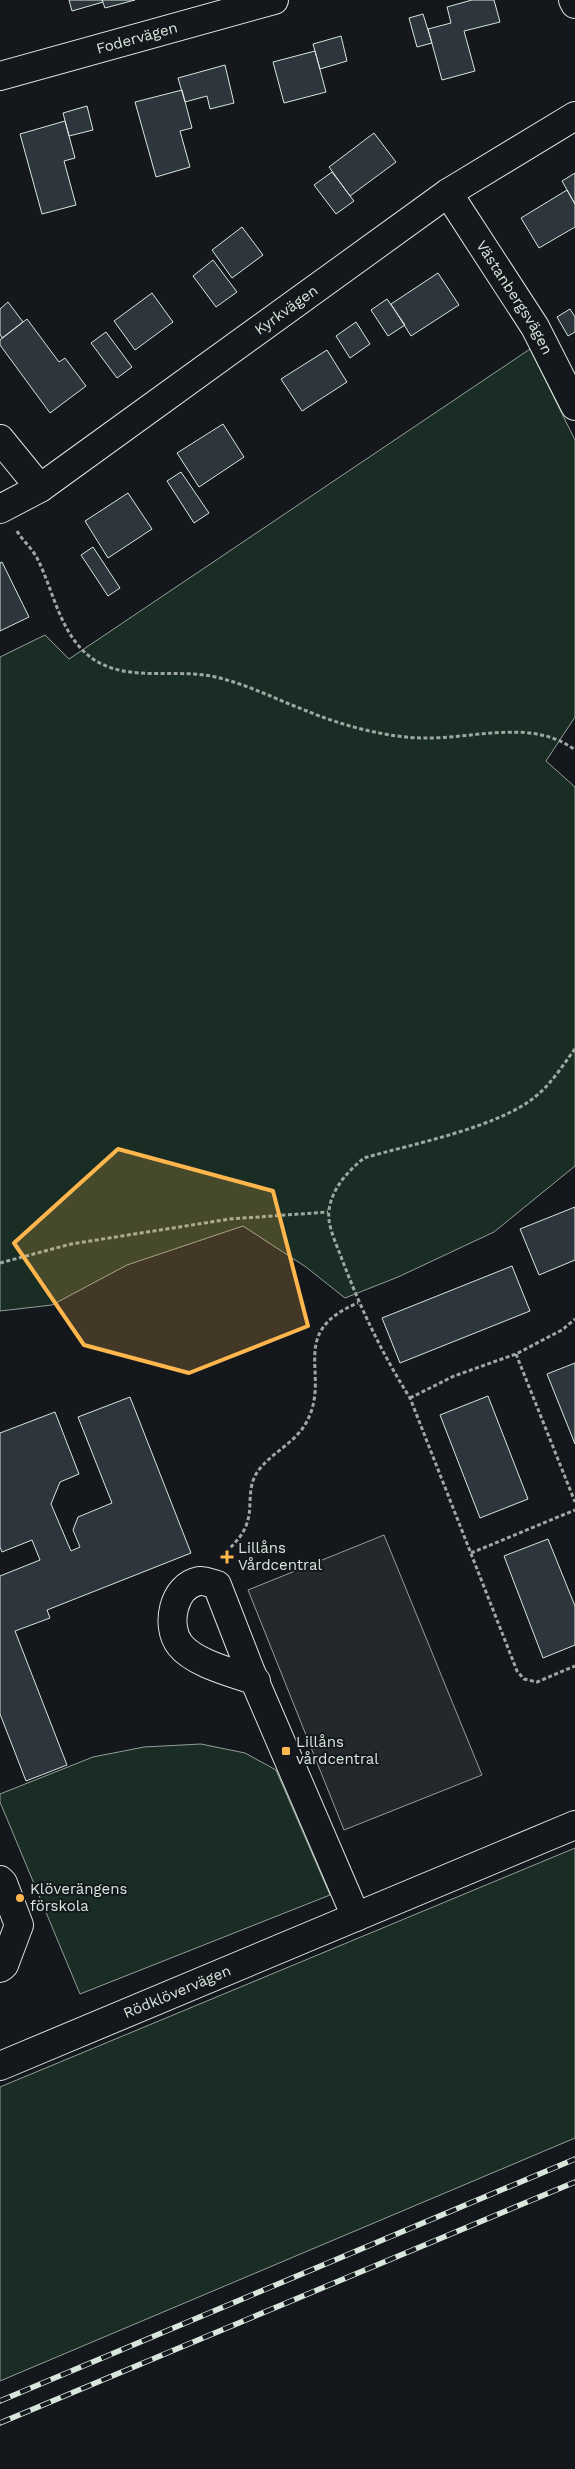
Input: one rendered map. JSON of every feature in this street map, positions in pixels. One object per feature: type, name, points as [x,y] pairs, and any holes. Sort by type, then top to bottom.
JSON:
[{"type":"street","name":"Fodervägen","points":[[0,76],[274,0]]},
{"type":"street","points":[[573,0],[575,4]]},
{"type":"street","name":"Kyrkvägen","points":[[7,518],[40,488],[448,194],[575,116]]},
{"type":"street","name":"Västanbergsvägen","points":[[448,194],[534,327],[575,406]]},
{"type":"street","points":[[4,449],[40,488]]},
{"type":"street","points":[[256,1681],[195,1658],[180,1644],[173,1630],[173,1609],[184,1587],[200,1581],[218,1585],[256,1681],[356,1917]]},
{"type":"street","name":"Rödklövervägen","points":[[1,2061],[356,1917],[575,1825]]},
{"type":"street","points":[[0,1880],[3,1882],[19,1925],[4,1965],[0,1968]]},
{"type":"path","points":[[7,518],[36,557],[67,628],[79,646],[92,658],[105,666],[132,672],[210,676],[258,690],[309,712],[384,733],[424,738],[534,733],[552,738],[575,750]]},
{"type":"path","points":[[575,1049],[550,1082],[536,1096],[519,1108],[482,1124],[364,1158],[350,1169],[344,1177],[334,1193],[328,1212],[331,1230],[358,1303],[389,1364],[410,1398],[517,1672],[524,1679],[536,1682],[575,1666]]},
{"type":"path","points":[[0,1263],[71,1244],[221,1220],[328,1212]]},
{"type":"path","points":[[218,1585],[217,1565],[240,1536],[247,1522],[249,1496],[258,1470],[297,1434],[310,1414],[314,1400],[315,1348],[318,1335],[331,1318],[358,1303]]},
{"type":"path","points":[[410,1398],[454,1376],[516,1354],[562,1330],[575,1319]]},
{"type":"path","points":[[516,1354],[575,1502]]},
{"type":"path","points":[[471,1553],[575,1510]]},
{"type":"highlighted area","points":[[118,1149],[273,1191],[308,1326],[189,1373],[84,1345],[14,1243]]},
{"type":"green space","points":[[530,349],[575,440],[575,717],[546,761],[575,787],[575,1166],[494,1232],[398,1277],[345,1298],[306,1267],[243,1226],[127,1265],[52,1305],[0,1311],[0,657],[45,635],[69,659]]},
{"type":"green space","points":[[201,1744],[245,1753],[276,1770],[330,1895],[80,1994],[0,1802],[0,1794],[93,1757],[144,1747]]},
{"type":"green space","points":[[575,1848],[575,2138],[0,2381],[0,2087]]},
{"type":"shaded area","points":[[384,1535],[482,1775],[344,1830],[248,1590]]},
{"type":"building","points":[[69,0],[102,0],[103,2],[72,11]]},
{"type":"building","points":[[102,0],[135,0],[105,8]]},
{"type":"building","points":[[472,0],[494,0],[500,22],[464,31],[475,71],[442,80],[428,29],[451,23],[447,7]]},
{"type":"building","points":[[423,14],[432,43],[417,47],[409,18]]},
{"type":"building","points":[[341,36],[347,61],[320,69],[313,44]]},
{"type":"building","points":[[315,51],[326,92],[284,103],[273,62]]},
{"type":"building","points":[[225,65],[234,103],[210,109],[207,96],[185,102],[178,78]]},
{"type":"building","points":[[182,90],[192,128],[180,131],[190,167],[156,177],[135,102]]},
{"type":"building","points":[[87,106],[93,130],[69,136],[63,113]]},
{"type":"building","points":[[65,121],[75,158],[64,161],[76,205],[42,214],[20,134]]},
{"type":"building","points":[[374,133],[396,162],[350,196],[329,167]]},
{"type":"building","points":[[332,172],[354,201],[336,214],[314,185]]},
{"type":"building","points":[[575,173],[575,204],[562,181]]},
{"type":"building","points":[[567,190],[575,204],[575,227],[539,248],[521,218]]},
{"type":"building","points":[[242,227],[263,255],[232,278],[212,250]]},
{"type":"building","points":[[213,260],[237,292],[216,307],[193,276]]},
{"type":"building","points":[[438,273],[459,305],[411,336],[391,304]]},
{"type":"building","points":[[152,293],[173,322],[135,350],[114,321]]},
{"type":"building","points":[[387,299],[405,325],[388,336],[371,310]]},
{"type":"building","points":[[8,302],[23,322],[2,338],[0,334],[0,309]]},
{"type":"building","points":[[570,309],[575,317],[575,332],[568,336],[557,317]]},
{"type":"building","points":[[27,319],[59,362],[65,358],[86,386],[50,413],[0,345],[0,340]]},
{"type":"building","points":[[356,322],[370,344],[350,358],[336,336]]},
{"type":"building","points":[[106,332],[132,367],[117,378],[91,343]]},
{"type":"building","points":[[327,350],[347,382],[302,411],[281,379]]},
{"type":"building","points":[[223,424],[244,457],[199,487],[177,453]]},
{"type":"building","points":[[181,472],[209,513],[194,523],[167,481]]},
{"type":"building","points":[[128,493],[152,529],[108,558],[85,521]]},
{"type":"building","points":[[93,547],[120,588],[108,596],[81,555]]},
{"type":"building","points":[[2,562],[29,617],[0,631],[0,563]]},
{"type":"building","points":[[575,1207],[575,1260],[539,1275],[520,1229]]},
{"type":"building","points":[[512,1266],[530,1311],[400,1363],[382,1318]]},
{"type":"building","points":[[575,1363],[575,1444],[547,1374]]},
{"type":"building","points":[[488,1396],[528,1499],[480,1518],[440,1415]]},
{"type":"building","points":[[130,1397],[191,1553],[47,1610],[50,1618],[15,1631],[67,1765],[26,1781],[0,1714],[0,1576],[40,1560],[32,1540],[2,1552],[0,1547],[0,1433],[55,1412],[79,1474],[60,1482],[51,1504],[71,1551],[80,1547],[73,1530],[78,1517],[112,1503],[78,1417]]},
{"type":"building","points":[[548,1539],[575,1606],[575,1645],[543,1658],[504,1556]]},
{"type":"railway","points":[[0,2401],[575,2159]]},
{"type":"railway","points":[[0,2423],[575,2182]]},
{"type":"place","name":"Lillåns Vårdcentral","points":[[227,1557]]},
{"type":"place","name":"Lillåns vårdcentral","points":[[286,1751]]},
{"type":"place","name":"Klöverängens förskola","points":[[20,1898]]}]
